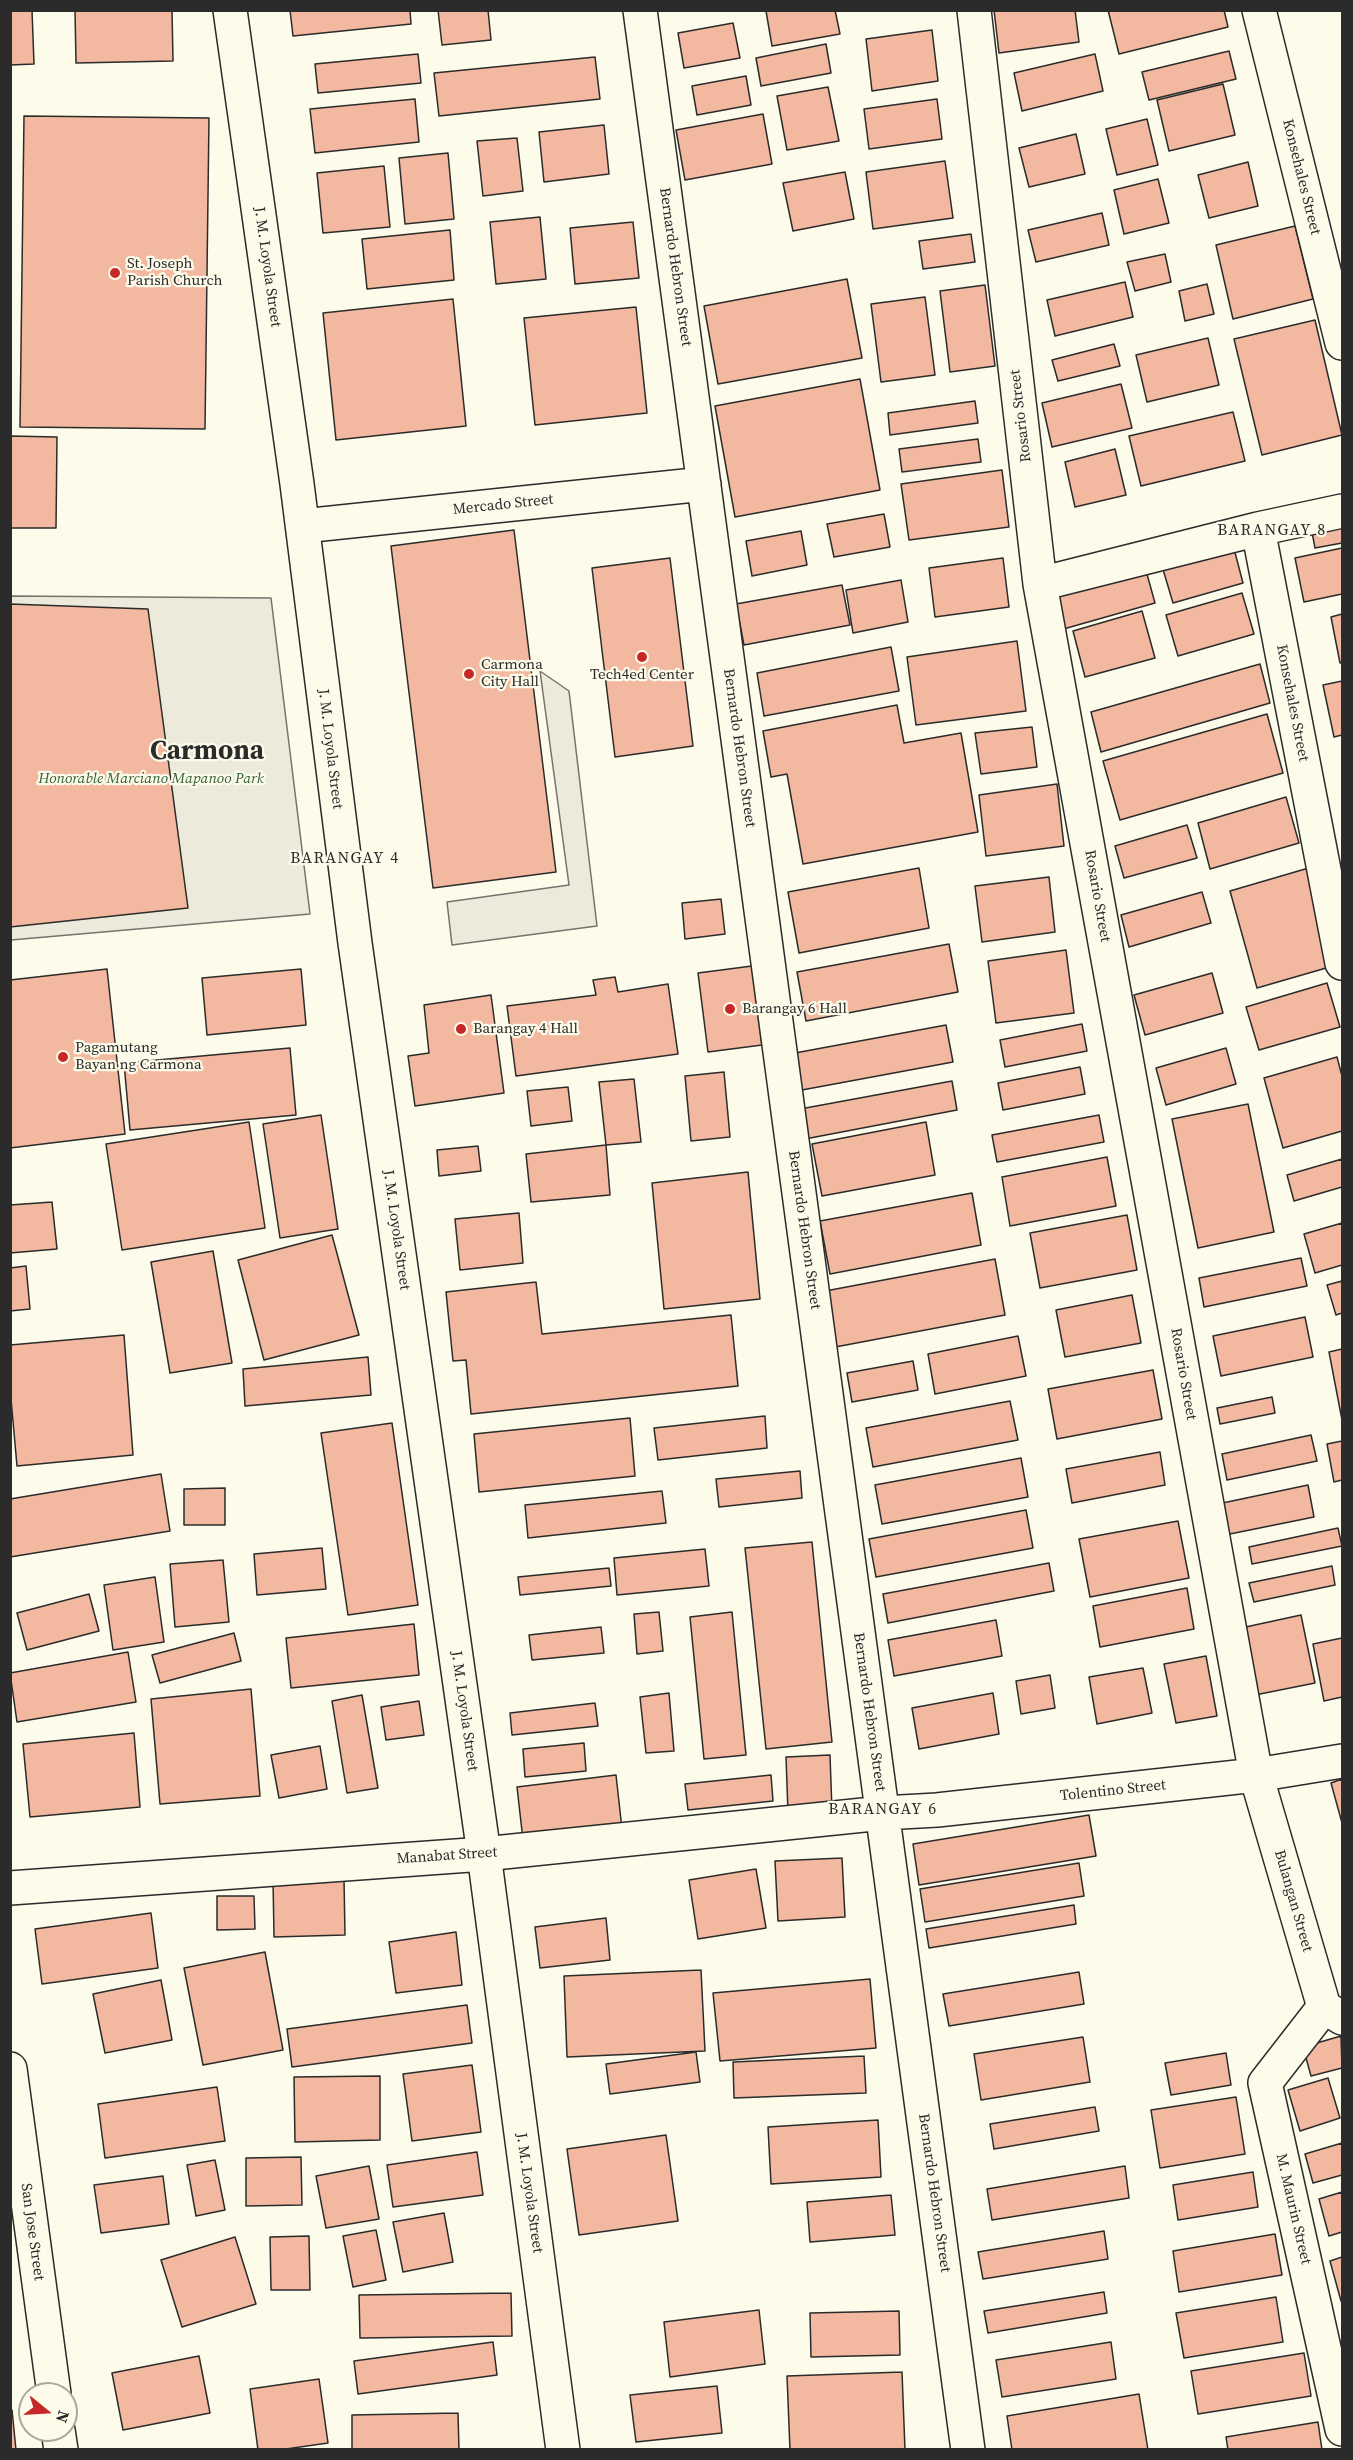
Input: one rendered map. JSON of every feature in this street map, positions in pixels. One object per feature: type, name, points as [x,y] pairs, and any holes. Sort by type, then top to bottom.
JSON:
[{"type":"street","name":"J. M. Loyola Street","points":[[230,10],[303,526],[355,944],[484,1854],[563,2450]]},
{"type":"street","name":"Bernardo Hebron Street","points":[[640,10],[968,2450]]},
{"type":"street","name":"Rosario Street","points":[[974,10],[1040,584],[1256,1775]]},
{"type":"street","name":"Konsehales Street","points":[[1259,10],[1342,343]]},
{"type":"street","name":"Mercado Street","points":[[303,526],[704,484]]},
{"type":"street","points":[[1040,584],[1258,529],[1342,511]]},
{"type":"street","name":"Konsehales Street","points":[[1258,529],[1342,963]]},
{"type":"street","name":"Tolentino Street","points":[[883,1813],[936,1810],[1256,1775],[1342,1761]]},
{"type":"street","name":"Bulangan Street","points":[[1256,1775],[1333,2012]]},
{"type":"street","name":"Manabat Street","points":[[10,1888],[484,1854],[883,1813]]},
{"type":"street","name":"M. Maurin Street","points":[[1333,2012],[1265,2083],[1342,2429]]},
{"type":"street","name":"San Jose Street","points":[[10,2069],[52,2382]]},
{"type":"green space","name":"Honorable Marciano Mapanoo Park","points":[[11,596],[271,598],[310,914],[11,940]]},
{"type":"shaded area","points":[[540,671],[569,691],[597,926],[452,945],[447,902],[569,885]]},
{"type":"building","points":[[10,10],[32,10],[34,64],[10,65]]},
{"type":"building","points":[[75,10],[172,10],[173,61],[76,63]]},
{"type":"building","points":[[290,10],[410,10],[411,24],[293,36]]},
{"type":"building","points":[[438,10],[488,10],[491,40],[442,45]]},
{"type":"building","points":[[835,10],[840,34],[772,46],[766,11]]},
{"type":"building","points":[[994,10],[1075,10],[1079,42],[999,53]]},
{"type":"building","points":[[1108,10],[1224,10],[1228,27],[1119,54]]},
{"type":"building","points":[[733,23],[740,58],[684,68],[678,33]]},
{"type":"building","points":[[932,30],[938,81],[872,91],[866,39]]},
{"type":"building","points":[[826,44],[831,73],[761,86],[756,58]]},
{"type":"building","points":[[1229,51],[1236,79],[1149,100],[1142,72]]},
{"type":"building","points":[[418,54],[421,83],[318,93],[315,64]]},
{"type":"building","points":[[1095,54],[1103,91],[1022,111],[1014,73]]},
{"type":"building","points":[[595,57],[600,99],[439,116],[434,73]]},
{"type":"building","points":[[746,76],[751,105],[697,115],[692,86]]},
{"type":"building","points":[[1223,84],[1235,135],[1169,151],[1157,100]]},
{"type":"building","points":[[828,87],[839,141],[787,150],[777,96]]},
{"type":"building","points":[[415,99],[419,142],[315,153],[310,109]]},
{"type":"building","points":[[937,99],[942,139],[869,149],[864,109]]},
{"type":"building","points":[[763,114],[772,164],[685,180],[676,130]]},
{"type":"building","name":"St. Joseph Parish Church","points":[[24,116],[209,118],[205,429],[20,427]]},
{"type":"building","points":[[1147,119],[1158,165],[1117,175],[1106,129]]},
{"type":"building","points":[[604,125],[609,174],[544,182],[539,132]]},
{"type":"building","points":[[1076,134],[1085,174],[1029,187],[1019,148]]},
{"type":"building","points":[[517,138],[523,191],[483,196],[477,141]]},
{"type":"building","points":[[448,153],[454,219],[405,224],[399,158]]},
{"type":"building","points":[[945,161],[953,218],[873,229],[866,172]]},
{"type":"building","points":[[1248,162],[1258,206],[1209,218],[1198,175]]},
{"type":"building","points":[[384,166],[390,227],[323,233],[317,173]]},
{"type":"building","points":[[845,172],[854,219],[793,231],[783,183]]},
{"type":"building","points":[[1158,179],[1169,223],[1124,234],[1114,190]]},
{"type":"building","points":[[1102,213],[1109,245],[1036,262],[1028,230]]},
{"type":"building","points":[[540,217],[546,279],[496,284],[490,222]]},
{"type":"building","points":[[633,222],[639,278],[575,284],[570,228]]},
{"type":"building","points":[[1295,226],[1313,299],[1233,319],[1216,245]]},
{"type":"building","points":[[450,230],[454,280],[367,289],[362,239]]},
{"type":"building","points":[[971,234],[975,262],[923,269],[919,241]]},
{"type":"building","points":[[1165,254],[1171,282],[1135,291],[1127,262]]},
{"type":"building","points":[[847,279],[862,358],[718,384],[704,306]]},
{"type":"building","points":[[1125,282],[1133,317],[1055,336],[1047,300]]},
{"type":"building","points":[[1207,284],[1214,314],[1185,321],[1179,291]]},
{"type":"building","points":[[985,285],[995,366],[950,372],[940,291]]},
{"type":"building","points":[[925,297],[935,375],[881,382],[871,304]]},
{"type":"building","points":[[453,299],[466,426],[336,440],[323,313]]},
{"type":"building","points":[[636,307],[647,413],[535,425],[524,318]]},
{"type":"building","points":[[1315,320],[1342,435],[1262,455],[1234,339]]},
{"type":"building","points":[[1208,338],[1219,385],[1147,402],[1136,355]]},
{"type":"building","points":[[1114,344],[1120,366],[1058,381],[1052,360]]},
{"type":"building","points":[[860,379],[880,490],[735,517],[715,406]]},
{"type":"building","points":[[1121,384],[1132,428],[1052,447],[1042,403]]},
{"type":"building","points":[[975,401],[978,423],[890,435],[888,413]]},
{"type":"building","points":[[1233,412],[1245,461],[1141,486],[1129,436]]},
{"type":"building","points":[[10,436],[57,437],[56,528],[10,528]]},
{"type":"building","points":[[978,439],[981,462],[902,472],[899,449]]},
{"type":"building","points":[[1115,449],[1126,495],[1075,507],[1065,462]]},
{"type":"building","points":[[1002,470],[1009,527],[909,540],[901,484]]},
{"type":"building","points":[[884,514],[890,547],[834,557],[827,524]]},
{"type":"building","points":[[1342,520],[1342,543],[1315,548],[1311,527]]},
{"type":"building","name":"Carmona City Hall","points":[[514,530],[556,872],[433,888],[391,546]]},
{"type":"building","points":[[801,531],[807,565],[752,576],[746,541]]},
{"type":"building","points":[[1233,545],[1243,583],[1173,603],[1162,566]]},
{"type":"building","points":[[1342,548],[1342,594],[1304,602],[1295,558]]},
{"type":"building","name":"Tech4ed Center","points":[[670,558],[693,746],[615,757],[592,568]]},
{"type":"building","points":[[1003,558],[1009,607],[935,617],[929,568]]},
{"type":"building","points":[[1145,567],[1155,603],[1060,630],[1050,595]]},
{"type":"building","points":[[901,580],[908,622],[853,633],[846,590]]},
{"type":"building","points":[[842,585],[850,625],[744,645],[736,604]]},
{"type":"building","points":[[1242,593],[1254,634],[1178,656],[1166,615]]},
{"type":"building","points":[[10,604],[148,609],[188,908],[10,927]]},
{"type":"building","points":[[1142,611],[1155,658],[1085,677],[1073,631]]},
{"type":"building","points":[[1342,614],[1342,662],[1340,663],[1331,617]]},
{"type":"building","points":[[1017,641],[1026,711],[916,725],[907,657]]},
{"type":"building","points":[[891,647],[899,691],[764,716],[757,673]]},
{"type":"building","points":[[1260,664],[1270,703],[1101,752],[1091,712]]},
{"type":"building","points":[[1342,681],[1342,735],[1334,737],[1323,685]]},
{"type":"building","points":[[897,705],[904,743],[961,733],[978,832],[803,864],[787,774],[771,777],[763,731]]},
{"type":"building","points":[[1267,714],[1283,773],[1120,820],[1103,761]]},
{"type":"building","points":[[1032,727],[1037,767],[981,774],[975,733]]},
{"type":"building","points":[[1057,784],[1064,846],[986,856],[979,795]]},
{"type":"building","points":[[1286,797],[1299,843],[1210,869],[1198,823]]},
{"type":"building","points":[[1187,825],[1197,858],[1124,878],[1115,846]]},
{"type":"building","points":[[1312,867],[1340,964],[1257,988],[1230,891]]},
{"type":"building","points":[[919,868],[929,928],[799,953],[788,892]]},
{"type":"building","points":[[1049,877],[1055,932],[982,942],[975,886]]},
{"type":"building","points":[[1202,892],[1211,923],[1129,947],[1121,915]]},
{"type":"building","points":[[721,899],[725,934],[685,939],[682,903]]},
{"type":"building","points":[[949,944],[958,992],[806,1021],[797,972]]},
{"type":"building","points":[[1066,950],[1074,1013],[996,1023],[988,961]]},
{"type":"building","name":"Barangay 6 Hall","points":[[752,966],[762,1045],[708,1052],[698,973]]},
{"type":"building","name":"Pagamutang Bayan ng Carmona","points":[[107,969],[125,1134],[10,1148],[10,980]]},
{"type":"building","points":[[301,969],[306,1025],[207,1035],[202,978]]},
{"type":"building","points":[[1212,973],[1223,1013],[1145,1035],[1134,995]]},
{"type":"building","points":[[615,977],[618,992],[668,984],[678,1054],[516,1076],[507,1006],[596,995],[593,980]]},
{"type":"building","points":[[1327,983],[1340,1027],[1259,1050],[1246,1007]]},
{"type":"building","name":"Barangay 4 Hall","points":[[491,995],[504,1093],[415,1106],[408,1056],[429,1053],[424,1005]]},
{"type":"building","points":[[1082,1024],[1087,1051],[1005,1067],[1000,1040]]},
{"type":"building","points":[[946,1025],[953,1062],[802,1090],[795,1053]]},
{"type":"building","points":[[290,1048],[296,1115],[130,1130],[124,1063]]},
{"type":"building","points":[[1226,1048],[1236,1084],[1166,1105],[1156,1068]]},
{"type":"building","points":[[1337,1057],[1342,1076],[1342,1131],[1283,1148],[1264,1078]]},
{"type":"building","points":[[1080,1067],[1085,1094],[1003,1110],[998,1083]]},
{"type":"building","points":[[724,1072],[730,1137],[691,1141],[685,1076]]},
{"type":"building","points":[[634,1079],[641,1142],[606,1145],[599,1082]]},
{"type":"building","points":[[952,1081],[957,1110],[805,1139],[800,1109]]},
{"type":"building","points":[[568,1087],[572,1121],[531,1126],[527,1091]]},
{"type":"building","points":[[1248,1104],[1274,1232],[1198,1248],[1172,1119]]},
{"type":"building","points":[[321,1115],[338,1229],[280,1238],[263,1124]]},
{"type":"building","points":[[1099,1115],[1104,1142],[997,1162],[992,1135]]},
{"type":"building","points":[[249,1122],[265,1228],[122,1250],[106,1144]]},
{"type":"building","points":[[926,1122],[935,1175],[822,1196],[812,1144]]},
{"type":"building","points":[[606,1145],[610,1195],[531,1202],[526,1154]]},
{"type":"building","points":[[478,1146],[481,1171],[439,1176],[437,1150]]},
{"type":"building","points":[[1107,1157],[1116,1206],[1010,1226],[1002,1177]]},
{"type":"building","points":[[1342,1159],[1342,1187],[1294,1201],[1287,1175]]},
{"type":"building","points":[[748,1172],[760,1299],[664,1309],[652,1183]]},
{"type":"building","points":[[972,1193],[981,1245],[830,1274],[820,1221]]},
{"type":"building","points":[[52,1202],[57,1249],[10,1253],[10,1205]]},
{"type":"building","points":[[519,1213],[523,1263],[460,1270],[455,1219]]},
{"type":"building","points":[[1127,1215],[1137,1270],[1040,1288],[1030,1233]]},
{"type":"building","points":[[1342,1223],[1342,1265],[1315,1273],[1304,1234]]},
{"type":"building","points":[[332,1235],[359,1335],[264,1360],[238,1260]]},
{"type":"building","points":[[213,1251],[232,1363],[170,1373],[151,1262]]},
{"type":"building","points":[[1301,1258],[1307,1286],[1204,1307],[1199,1278]]},
{"type":"building","points":[[995,1259],[1005,1315],[830,1348],[820,1292]]},
{"type":"building","points":[[26,1266],[30,1309],[10,1311],[10,1268]]},
{"type":"building","points":[[1342,1281],[1342,1313],[1336,1315],[1327,1285]]},
{"type":"building","points":[[536,1282],[542,1334],[731,1315],[738,1386],[471,1414],[466,1360],[453,1361],[446,1292]]},
{"type":"building","points":[[1132,1295],[1141,1343],[1065,1357],[1056,1310]]},
{"type":"building","points":[[1305,1317],[1313,1357],[1221,1376],[1213,1336]]},
{"type":"building","points":[[124,1335],[133,1455],[17,1466],[10,1388],[10,1345]]},
{"type":"building","points":[[1018,1336],[1026,1376],[935,1394],[928,1354]]},
{"type":"building","points":[[1342,1349],[1342,1420],[1329,1352]]},
{"type":"building","points":[[368,1357],[371,1395],[245,1406],[243,1369]]},
{"type":"building","points":[[913,1361],[918,1390],[852,1402],[847,1373]]},
{"type":"building","points":[[1153,1370],[1162,1419],[1057,1439],[1048,1389]]},
{"type":"building","points":[[1272,1397],[1275,1413],[1220,1424],[1217,1408]]},
{"type":"building","points":[[1010,1401],[1018,1440],[873,1467],[866,1428]]},
{"type":"building","points":[[765,1416],[767,1448],[658,1460],[654,1428]]},
{"type":"building","points":[[630,1418],[635,1476],[479,1492],[474,1434]]},
{"type":"building","points":[[392,1423],[418,1605],[348,1615],[321,1433]]},
{"type":"building","points":[[1311,1435],[1317,1461],[1227,1480],[1222,1454]]},
{"type":"building","points":[[1342,1441],[1342,1480],[1334,1482],[1327,1444]]},
{"type":"building","points":[[1160,1452],[1165,1485],[1072,1503],[1066,1469]]},
{"type":"building","points":[[1021,1458],[1028,1497],[882,1524],[875,1485]]},
{"type":"building","points":[[800,1471],[802,1498],[719,1507],[716,1479]]},
{"type":"building","points":[[161,1474],[170,1531],[10,1557],[10,1499]]},
{"type":"building","points":[[1308,1485],[1314,1517],[1220,1536],[1213,1505]]},
{"type":"building","points":[[225,1488],[225,1525],[184,1525],[184,1489]]},
{"type":"building","points":[[662,1491],[666,1523],[528,1538],[525,1505]]},
{"type":"building","points":[[1026,1510],[1033,1548],[876,1577],[869,1539]]},
{"type":"building","points":[[1178,1521],[1189,1578],[1090,1597],[1079,1539]]},
{"type":"building","points":[[1338,1528],[1342,1546],[1252,1564],[1249,1547]]},
{"type":"building","points":[[812,1542],[832,1742],[766,1749],[745,1548]]},
{"type":"building","points":[[322,1548],[326,1589],[257,1595],[254,1554]]},
{"type":"building","points":[[705,1549],[709,1586],[617,1595],[614,1558]]},
{"type":"building","points":[[223,1560],[229,1622],[175,1627],[170,1564]]},
{"type":"building","points":[[1049,1563],[1054,1591],[888,1623],[883,1594]]},
{"type":"building","points":[[1332,1566],[1335,1585],[1254,1602],[1249,1583]]},
{"type":"building","points":[[609,1568],[611,1586],[520,1595],[518,1577]]},
{"type":"building","points":[[155,1577],[164,1642],[113,1650],[104,1585]]},
{"type":"building","points":[[1187,1588],[1194,1629],[1100,1647],[1093,1606]]},
{"type":"building","points":[[89,1594],[99,1631],[27,1650],[17,1613]]},
{"type":"building","points":[[659,1612],[663,1651],[637,1654],[634,1614]]},
{"type":"building","points":[[732,1612],[746,1755],[704,1759],[690,1617]]},
{"type":"building","points":[[1301,1615],[1315,1683],[1255,1695],[1241,1628]]},
{"type":"building","points":[[996,1620],[1002,1656],[894,1676],[888,1640]]},
{"type":"building","points":[[414,1624],[419,1675],[291,1688],[286,1638]]},
{"type":"building","points":[[601,1627],[604,1653],[532,1660],[529,1635]]},
{"type":"building","points":[[234,1633],[241,1661],[160,1683],[152,1655]]},
{"type":"building","points":[[1342,1638],[1342,1697],[1324,1701],[1313,1644]]},
{"type":"building","points":[[128,1652],[136,1702],[17,1722],[10,1673]]},
{"type":"building","points":[[1206,1656],[1217,1716],[1176,1723],[1164,1664]]},
{"type":"building","points":[[1143,1668],[1152,1713],[1097,1724],[1089,1677]]},
{"type":"building","points":[[1050,1675],[1055,1708],[1021,1714],[1016,1681]]},
{"type":"building","points":[[251,1689],[260,1796],[160,1804],[151,1699]]},
{"type":"building","points":[[669,1693],[674,1751],[646,1753],[640,1697]]},
{"type":"building","points":[[993,1693],[999,1734],[919,1749],[912,1708]]},
{"type":"building","points":[[362,1695],[378,1788],[347,1793],[332,1701]]},
{"type":"building","points":[[419,1701],[424,1735],[386,1740],[381,1707]]},
{"type":"building","points":[[595,1703],[598,1726],[512,1735],[510,1713]]},
{"type":"building","points":[[134,1733],[140,1807],[30,1817],[23,1744]]},
{"type":"building","points":[[584,1743],[586,1771],[525,1777],[523,1749]]},
{"type":"building","points":[[320,1746],[327,1789],[279,1798],[271,1755]]},
{"type":"building","points":[[830,1755],[832,1811],[788,1813],[786,1757]]},
{"type":"building","points":[[616,1775],[623,1838],[524,1849],[517,1787]]},
{"type":"building","points":[[771,1775],[773,1801],[688,1810],[685,1784]]},
{"type":"building","points":[[1342,1779],[1342,1823],[1331,1783]]},
{"type":"building","points":[[1089,1815],[1096,1856],[919,1885],[913,1844]]},
{"type":"building","points":[[842,1858],[845,1917],[778,1921],[775,1861]]},
{"type":"building","points":[[1079,1863],[1084,1896],[925,1922],[920,1889]]},
{"type":"building","points":[[756,1869],[766,1928],[698,1939],[689,1880]]},
{"type":"building","points":[[273,1879],[344,1879],[345,1935],[274,1937]]},
{"type":"building","points":[[217,1896],[254,1896],[255,1929],[217,1930]]},
{"type":"building","points":[[1074,1905],[1076,1924],[929,1948],[926,1929]]},
{"type":"building","points":[[151,1913],[158,1968],[42,1984],[35,1929]]},
{"type":"building","points":[[606,1918],[610,1960],[540,1968],[535,1927]]},
{"type":"building","points":[[456,1932],[462,1985],[396,1993],[389,1942]]},
{"type":"building","points":[[265,1952],[283,2050],[203,2065],[184,1968]]},
{"type":"building","points":[[701,1970],[705,2051],[567,2057],[564,1976]]},
{"type":"building","points":[[1079,1972],[1084,2004],[949,2026],[943,1994]]},
{"type":"building","points":[[870,1979],[876,2048],[720,2061],[713,1993]]},
{"type":"building","points":[[161,1980],[172,2040],[105,2053],[93,1994]]},
{"type":"building","points":[[467,2005],[472,2043],[292,2067],[287,2029]]},
{"type":"building","points":[[1341,2036],[1342,2068],[1311,2076],[1303,2047]]},
{"type":"building","points":[[1083,2037],[1090,2082],[981,2100],[974,2054]]},
{"type":"building","points":[[696,2052],[700,2082],[610,2094],[606,2064]]},
{"type":"building","points":[[1226,2053],[1231,2085],[1171,2095],[1165,2063]]},
{"type":"building","points":[[864,2056],[866,2093],[734,2098],[733,2062]]},
{"type":"building","points":[[472,2065],[481,2132],[412,2141],[403,2074]]},
{"type":"building","points":[[380,2076],[380,2140],[295,2142],[294,2077]]},
{"type":"building","points":[[1328,2078],[1340,2118],[1300,2131],[1288,2090]]},
{"type":"building","points":[[217,2087],[225,2141],[105,2158],[98,2104]]},
{"type":"building","points":[[1236,2097],[1245,2154],[1160,2168],[1151,2110]]},
{"type":"building","points":[[1095,2107],[1099,2131],[994,2149],[990,2124]]},
{"type":"building","points":[[878,2120],[881,2177],[771,2184],[768,2127]]},
{"type":"building","points":[[666,2135],[678,2221],[579,2235],[567,2149]]},
{"type":"building","points":[[1342,2143],[1342,2175],[1313,2183],[1305,2154]]},
{"type":"building","points":[[477,2152],[483,2195],[393,2207],[387,2165]]},
{"type":"building","points":[[301,2157],[302,2205],[246,2206],[246,2158]]},
{"type":"building","points":[[215,2160],[225,2210],[196,2216],[187,2165]]},
{"type":"building","points":[[369,2166],[379,2219],[326,2228],[316,2176]]},
{"type":"building","points":[[1125,2166],[1129,2198],[992,2220],[987,2189]]},
{"type":"building","points":[[1253,2172],[1258,2207],[1178,2220],[1173,2185]]},
{"type":"building","points":[[163,2176],[169,2224],[101,2233],[94,2185]]},
{"type":"building","points":[[1342,2192],[1342,2232],[1329,2236],[1319,2199]]},
{"type":"building","points":[[891,2195],[895,2235],[810,2242],[807,2202]]},
{"type":"building","points":[[444,2213],[453,2262],[403,2272],[393,2222]]},
{"type":"building","points":[[376,2230],[386,2280],[353,2287],[343,2236]]},
{"type":"building","points":[[1104,2231],[1108,2259],[983,2279],[978,2252]]},
{"type":"building","points":[[1275,2234],[1282,2275],[1179,2292],[1173,2251]]},
{"type":"building","points":[[309,2236],[310,2290],[271,2290],[270,2237]]},
{"type":"building","points":[[235,2237],[256,2304],[182,2327],[161,2260]]},
{"type":"building","points":[[1342,2257],[1342,2300],[1341,2301],[1330,2261]]},
{"type":"building","points":[[1104,2292],[1107,2313],[988,2333],[984,2311]]},
{"type":"building","points":[[511,2293],[512,2336],[360,2338],[359,2295]]},
{"type":"building","points":[[1276,2297],[1283,2342],[1184,2358],[1176,2313]]},
{"type":"building","points":[[759,2310],[765,2364],[670,2377],[664,2322]]},
{"type":"building","points":[[899,2311],[900,2355],[811,2357],[810,2313]]},
{"type":"building","points":[[493,2342],[497,2375],[358,2394],[354,2361]]},
{"type":"building","points":[[1111,2342],[1116,2379],[1002,2397],[996,2360]]},
{"type":"building","points":[[1304,2353],[1311,2396],[1198,2414],[1191,2371]]},
{"type":"building","points":[[199,2356],[210,2413],[123,2430],[112,2373]]},
{"type":"building","points":[[902,2372],[905,2450],[790,2450],[787,2376]]},
{"type":"building","points":[[319,2379],[328,2443],[279,2450],[258,2450],[250,2389]]},
{"type":"building","points":[[717,2386],[722,2433],[636,2442],[630,2395]]},
{"type":"building","points":[[1139,2394],[1148,2450],[1012,2450],[1007,2416]]},
{"type":"building","points":[[10,2410],[12,2410],[16,2450],[10,2450]]},
{"type":"building","points":[[458,2413],[459,2450],[352,2450],[352,2415]]},
{"type":"building","points":[[1318,2422],[1322,2450],[1228,2450],[1226,2437]]},
{"type":"place","name":"St. Joseph Parish Church","points":[[115,273]]},
{"type":"place","name":"Tech4ed Center","points":[[642,657]]},
{"type":"place","name":"Carmona City Hall","points":[[469,674]]},
{"type":"place","name":"Barangay 6 Hall","points":[[730,1009]]},
{"type":"place","name":"Barangay 4 Hall","points":[[461,1029]]},
{"type":"place","name":"Pagamutang Bayan ng Carmona","points":[[63,1057]]},
{"type":"district","name":"BARANGAY 8","points":[[1272,531]]},
{"type":"district","name":"Carmona","points":[[207,752]]},
{"type":"district","name":"BARANGAY 4","points":[[345,859]]},
{"type":"district","name":"BARANGAY 6","points":[[883,1810]]}]
